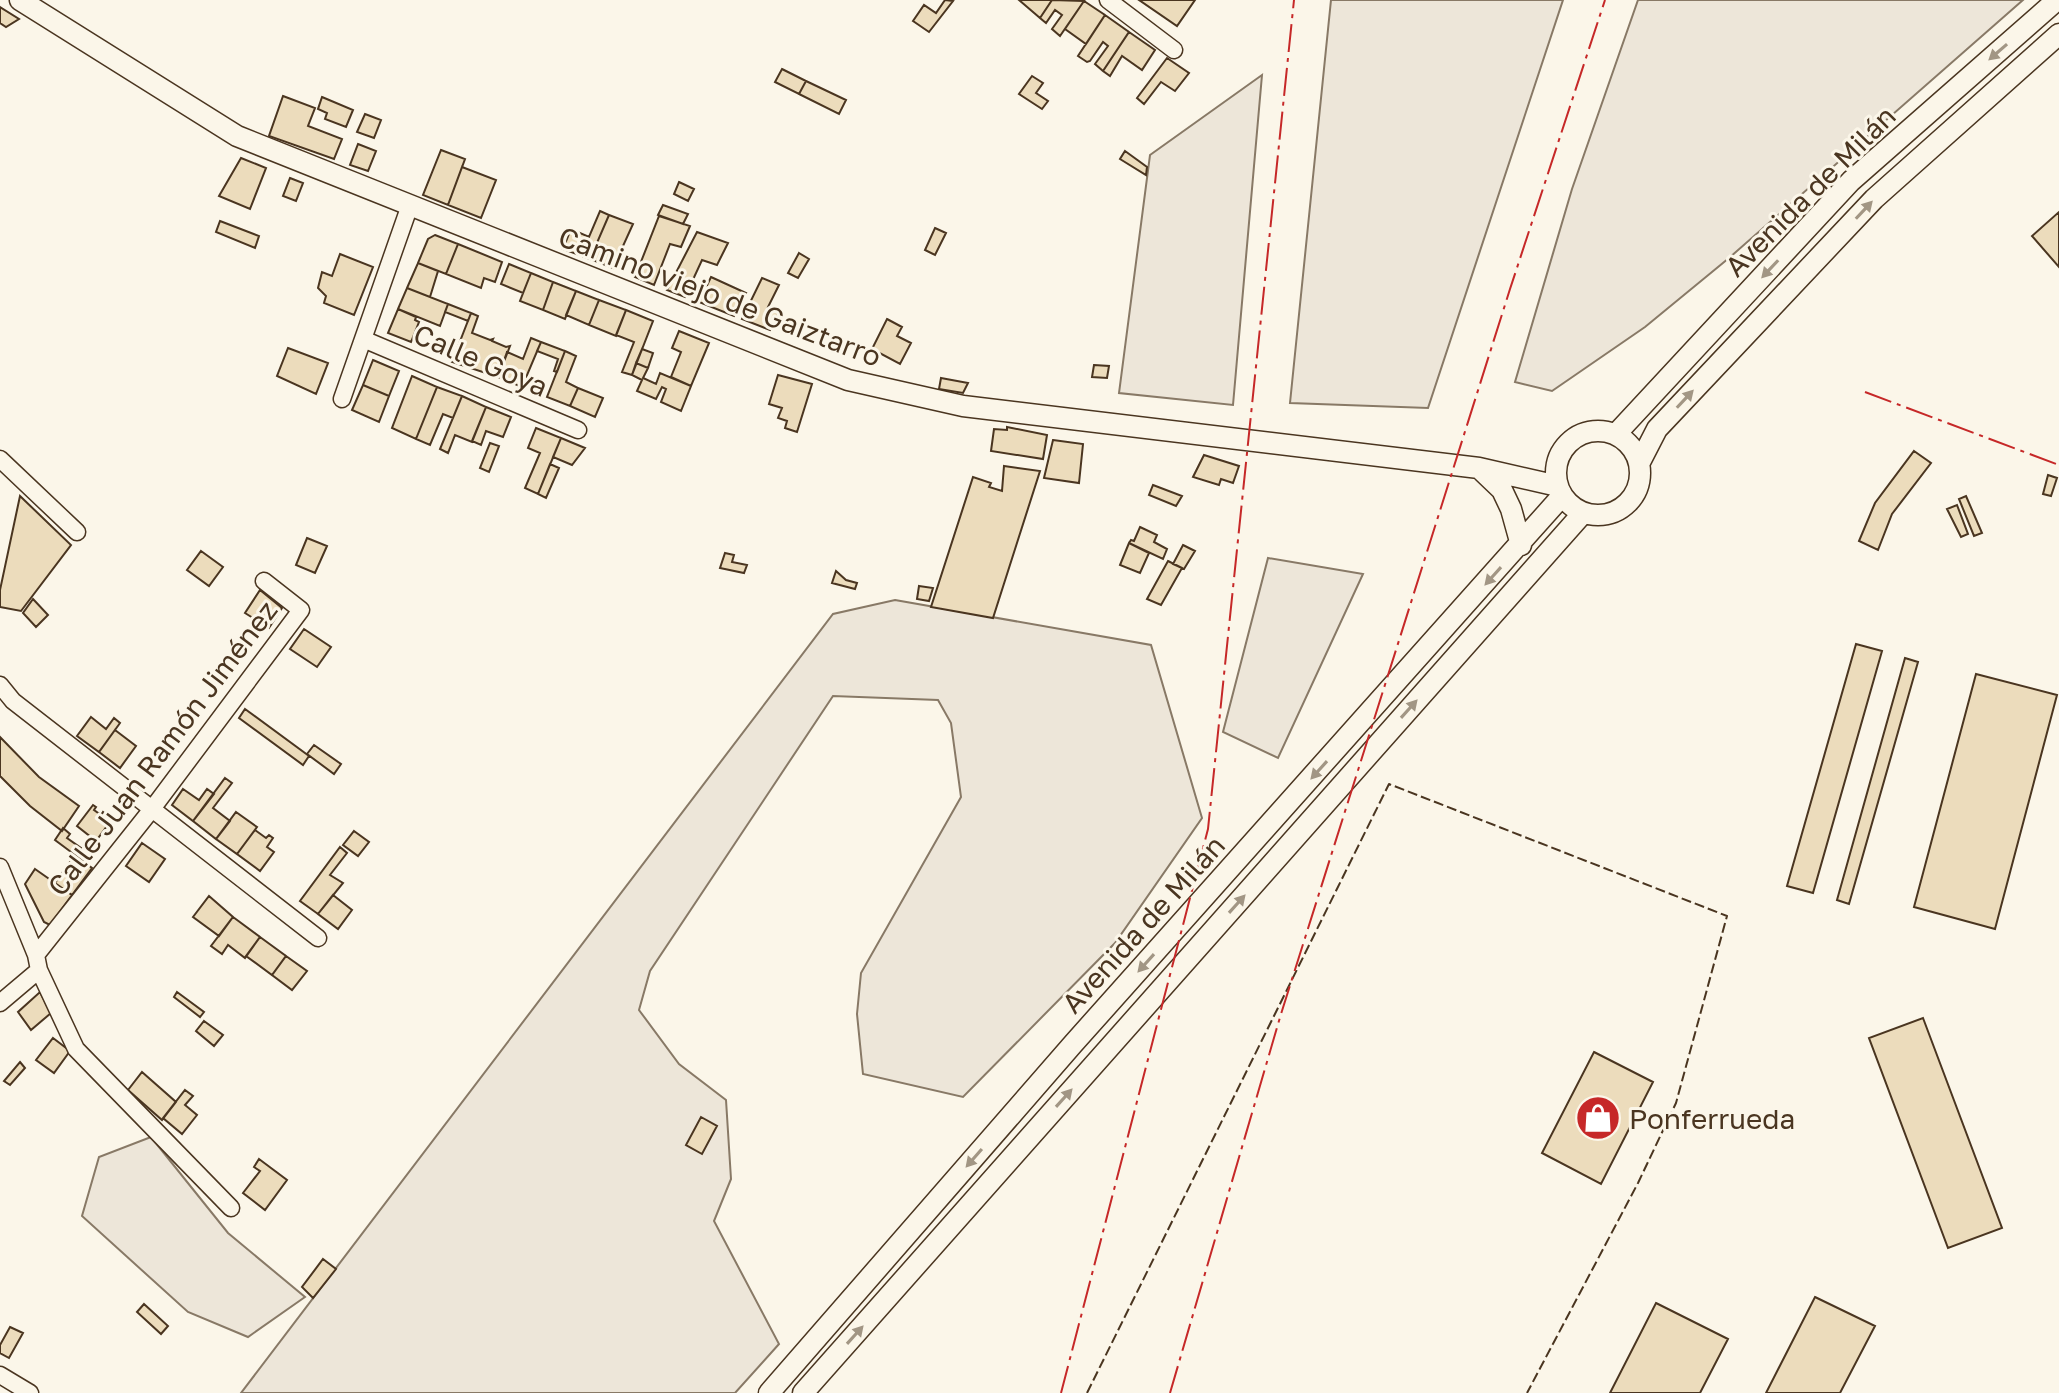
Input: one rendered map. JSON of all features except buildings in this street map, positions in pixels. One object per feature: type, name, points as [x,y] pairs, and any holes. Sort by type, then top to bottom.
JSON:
[{"type":"street","name":"Camino viejo de Gaiztarro","points":[[20,0],[237,136],[848,380],[963,406],[1505,472],[1560,491]]},
{"type":"street","points":[[1108,0],[1174,50]]},
{"type":"street","name":"Avenida de Milán","points":[[1616,434],[1851,181],[2057,0]]},
{"type":"street","name":"Avenida de Milán","points":[[1640,462],[1657,429],[1874,199],[2059,34]]},
{"type":"street","points":[[342,399],[410,205]]},
{"type":"street","name":"Calle Goya","points":[[363,339],[578,430]]},
{"type":"street","points":[[1590,431],[1616,434],[1633,448],[1640,462],[1638,491],[1624,507],[1598,516],[1583,513],[1572,506],[1560,491],[1556,473],[1558,459],[1574,438],[1590,431]]},
{"type":"street","points":[[0,459],[77,532]]},
{"type":"street","name":"Camino viejo de Gaiztarro","points":[[1505,472],[1558,459]]},
{"type":"street","points":[[1479,468],[1502,490],[1521,545]]},
{"type":"street","name":"Avenida de Milán","points":[[769,1393],[1073,1044],[1521,545],[1560,491]]},
{"type":"street","name":"Avenida de Milán","points":[[803,1393],[1583,513]]},
{"type":"street","name":"Calle Juan Ramón Jiménez","points":[[0,1003],[37,962],[301,610],[264,581]]},
{"type":"street","points":[[0,685],[13,701],[318,938]]},
{"type":"street","points":[[0,867],[37,962],[76,1049],[231,1208]]},
{"type":"street","points":[[0,1375],[30,1393]]},
{"type":"shaded area","points":[[1331,0],[1563,0],[1428,408],[1290,403]]},
{"type":"shaded area","points":[[1638,0],[2023,0],[1729,258],[1645,327],[1552,391],[1515,382],[1572,189]]},
{"type":"shaded area","points":[[1262,75],[1233,405],[1119,393],[1150,155]]},
{"type":"shaded area","points":[[1268,558],[1363,574],[1278,758],[1223,732]]},
{"type":"shaded area","points":[[895,600],[1151,645],[1202,818],[1115,943],[963,1097],[863,1074],[857,1014],[861,973],[961,797],[951,723],[938,700],[833,696],[650,971],[639,1010],[679,1064],[726,1100],[731,1179],[714,1221],[779,1344],[735,1393],[241,1393],[833,614]]},
{"type":"shaded area","points":[[151,1137],[228,1233],[305,1297],[248,1337],[188,1312],[82,1216],[99,1157]]},
{"type":"fence","points":[[1087,1393],[1389,784],[1727,916],[1676,1103],[1638,1183],[1527,1393]]},
{"type":"power","points":[[1061,1393],[1208,829],[1294,0]]},
{"type":"power","points":[[1170,1393],[1281,1014],[1510,289],[1605,0]]},
{"type":"power","points":[[1865,392],[2059,465]]},
{"type":"place","name":"Ponferrueda","points":[[1598,1118]]}]
